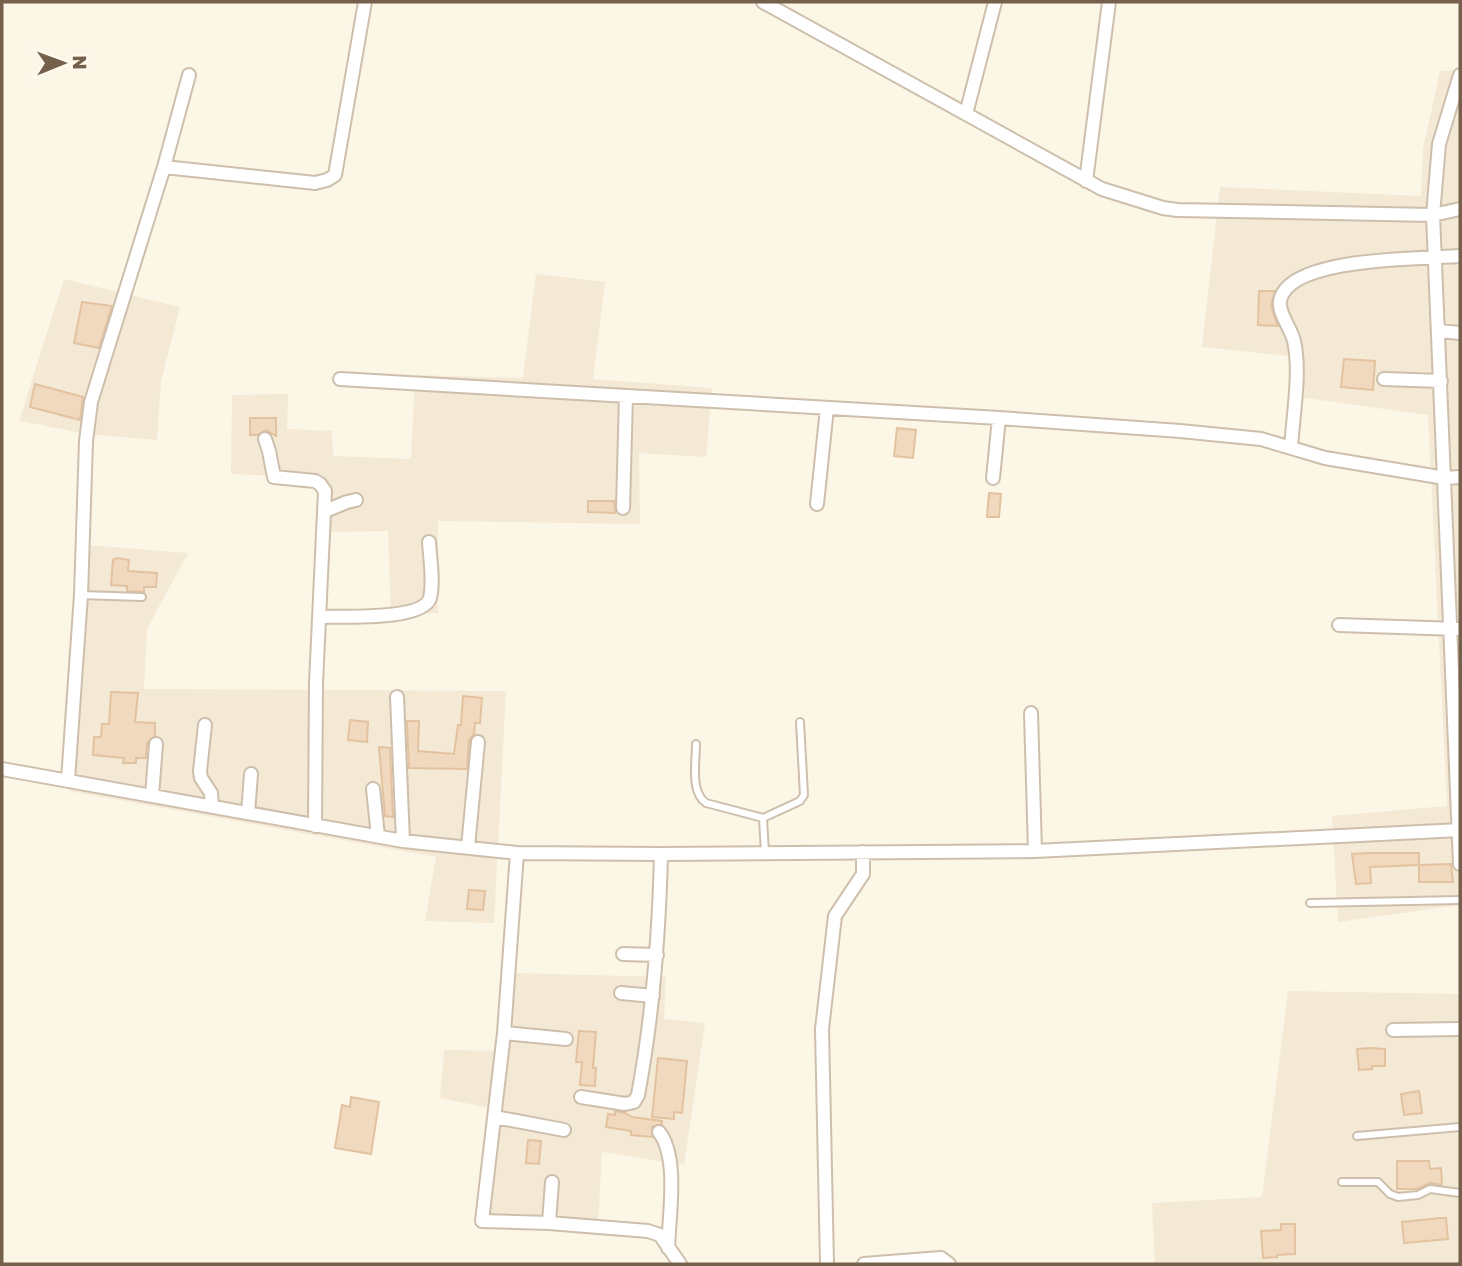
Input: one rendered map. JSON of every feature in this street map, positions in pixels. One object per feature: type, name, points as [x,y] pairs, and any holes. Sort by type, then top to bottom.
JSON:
[{"type":"street","points":[[164,167],[315,183],[335,175],[365,2]]},
{"type":"street","points":[[763,2],[1086,181],[1102,189],[1163,208],[1433,215],[1460,209]]},
{"type":"street","points":[[965,114],[995,2]]},
{"type":"street","points":[[1086,181],[1109,2]]},
{"type":"street","points":[[68,780],[91,402],[164,167],[189,75]]},
{"type":"street","points":[[1460,75],[1439,144],[1433,215],[1445,478],[1456,629],[1460,864]]},
{"type":"street","points":[[1291,448],[1296,358],[1290,326],[1279,308],[1280,298],[1288,286],[1300,278],[1331,266],[1460,256]]},
{"type":"street","points":[[1439,331],[1460,332]]},
{"type":"street","points":[[340,379],[999,418],[1261,439],[1325,458],[1445,478],[1460,477]]},
{"type":"street","points":[[1384,379],[1441,381]]},
{"type":"street","points":[[623,508],[626,396]]},
{"type":"street","points":[[817,504],[827,408]]},
{"type":"street","points":[[993,478],[999,418]]},
{"type":"street","points":[[265,439],[274,477],[320,484],[325,491],[316,682],[315,826]]},
{"type":"street","points":[[325,511],[356,500]]},
{"type":"street","points":[[320,617],[398,614],[422,608],[429,601],[431,589],[429,542]]},
{"type":"street","points":[[1339,625],[1456,629]]},
{"type":"street","points":[[397,697],[403,841]]},
{"type":"street","points":[[1031,713],[1035,851]]},
{"type":"street","points":[[205,724],[200,771],[201,778],[211,793],[212,807]]},
{"type":"street","points":[[468,847],[478,741]]},
{"type":"street","points":[[152,796],[156,744]]},
{"type":"street","points":[[2,769],[403,841],[517,853],[1035,851],[1460,830]]},
{"type":"street","points":[[248,813],[251,774]]},
{"type":"street","points":[[373,789],[378,836]]},
{"type":"street","points":[[827,1264],[822,1029],[835,916],[863,874],[863,852]]},
{"type":"street","points":[[517,853],[503,1033],[482,1221],[648,1231],[660,1235],[680,1264]]},
{"type":"street","points":[[581,1097],[625,1104],[634,1102],[638,1095],[650,1032],[657,955],[660,854]]},
{"type":"street","points":[[623,954],[657,955]]},
{"type":"street","points":[[621,993],[653,996]]},
{"type":"street","points":[[1393,1030],[1460,1029]]},
{"type":"street","points":[[503,1033],[566,1039]]},
{"type":"street","points":[[495,1117],[564,1130]]},
{"type":"street","points":[[659,1132],[666,1141],[671,1161],[668,1249]]},
{"type":"street","points":[[549,1223],[552,1182]]},
{"type":"street","points":[[864,1264],[941,1258],[949,1264]]},
{"type":"lane","points":[[81,595],[142,597]]},
{"type":"lane","points":[[696,744],[696,791],[699,799],[763,818],[800,801],[804,795],[800,722]]},
{"type":"lane","points":[[763,818],[765,853]]},
{"type":"lane","points":[[1310,903],[1460,900]]},
{"type":"lane","points":[[1357,1136],[1460,1127]]},
{"type":"lane","points":[[1342,1182],[1378,1182],[1390,1194],[1398,1197],[1418,1195],[1430,1189],[1460,1193]]},
{"type":"shaded area","points":[[1460,70],[1460,905],[1338,922],[1332,816],[1447,806],[1428,415],[1299,397],[1300,357],[1202,347],[1220,187],[1421,196],[1423,149],[1440,71]]},
{"type":"shaded area","points":[[536,274],[605,282],[593,379],[712,388],[706,457],[639,453],[640,524],[438,521],[438,613],[391,614],[388,531],[321,532],[323,478],[231,474],[232,395],[288,394],[287,429],[332,431],[333,456],[411,459],[415,375],[523,378]]},
{"type":"shaded area","points":[[64,279],[180,307],[161,381],[157,440],[88,434],[19,421]]},
{"type":"shaded area","points":[[75,544],[188,553],[147,629],[144,689],[506,691],[494,923],[425,921],[436,857],[69,791]]},
{"type":"shaded area","points":[[513,973],[666,977],[664,1019],[705,1023],[684,1165],[602,1152],[598,1226],[481,1214],[500,1110],[440,1098],[444,1050],[504,1051]]},
{"type":"shaded area","points":[[1288,991],[1460,994],[1460,1264],[1155,1264],[1152,1203],[1262,1197]]},
{"type":"building","points":[[1259,291],[1275,291],[1271,306],[1278,326],[1258,325]]},
{"type":"building","points":[[82,302],[112,306],[99,348],[74,343]]},
{"type":"building","points":[[1344,359],[1375,361],[1373,390],[1341,387]]},
{"type":"building","points":[[35,384],[83,397],[80,420],[30,407]]},
{"type":"building","points":[[250,418],[276,418],[276,436],[266,430],[250,435]]},
{"type":"building","points":[[897,428],[916,430],[913,458],[894,456]]},
{"type":"building","points":[[989,493],[1001,494],[999,517],[987,517]]},
{"type":"building","points":[[588,501],[614,501],[615,513],[588,512]]},
{"type":"building","points":[[113,560],[129,560],[128,571],[157,573],[156,587],[144,587],[144,592],[127,591],[127,586],[111,585]]},
{"type":"building","points":[[111,692],[138,693],[135,722],[155,723],[155,736],[147,743],[146,758],[136,758],[136,763],[123,763],[124,758],[93,755],[94,737],[101,737],[102,724],[109,724]]},
{"type":"building","points":[[463,696],[482,698],[480,723],[475,723],[474,734],[469,740],[467,769],[409,768],[407,721],[419,721],[418,751],[454,754],[458,725],[461,725]]},
{"type":"building","points":[[350,720],[368,722],[367,742],[348,740]]},
{"type":"building","points":[[379,747],[390,748],[393,817],[385,816]]},
{"type":"building","points":[[1419,853],[1419,865],[1370,867],[1371,883],[1356,884],[1352,854]]},
{"type":"building","points":[[1451,864],[1453,882],[1419,882],[1419,865]]},
{"type":"building","points":[[469,890],[485,891],[483,910],[467,909]]},
{"type":"building","points":[[579,1031],[596,1032],[593,1068],[596,1068],[595,1086],[580,1085],[582,1062],[576,1062]]},
{"type":"building","points":[[1357,1049],[1385,1049],[1385,1066],[1359,1070]]},
{"type":"building","points":[[658,1058],[687,1061],[682,1113],[674,1112],[674,1119],[652,1117]]},
{"type":"building","points":[[1419,1091],[1422,1113],[1404,1115],[1401,1094]]},
{"type":"building","points":[[351,1097],[379,1102],[371,1154],[335,1148],[342,1105],[350,1107]]},
{"type":"building","points":[[615,1111],[632,1117],[662,1121],[662,1124],[652,1127],[652,1137],[631,1135],[631,1131],[606,1127],[608,1114],[615,1115]]},
{"type":"building","points":[[528,1140],[541,1141],[539,1164],[526,1163]]},
{"type":"building","points":[[1397,1161],[1429,1161],[1430,1169],[1441,1168],[1442,1185],[1430,1183],[1417,1189],[1397,1189]]},
{"type":"building","points":[[1446,1218],[1448,1239],[1404,1243],[1402,1222]]},
{"type":"building","points":[[1281,1224],[1295,1224],[1295,1254],[1263,1258],[1261,1231],[1281,1230]]}]
